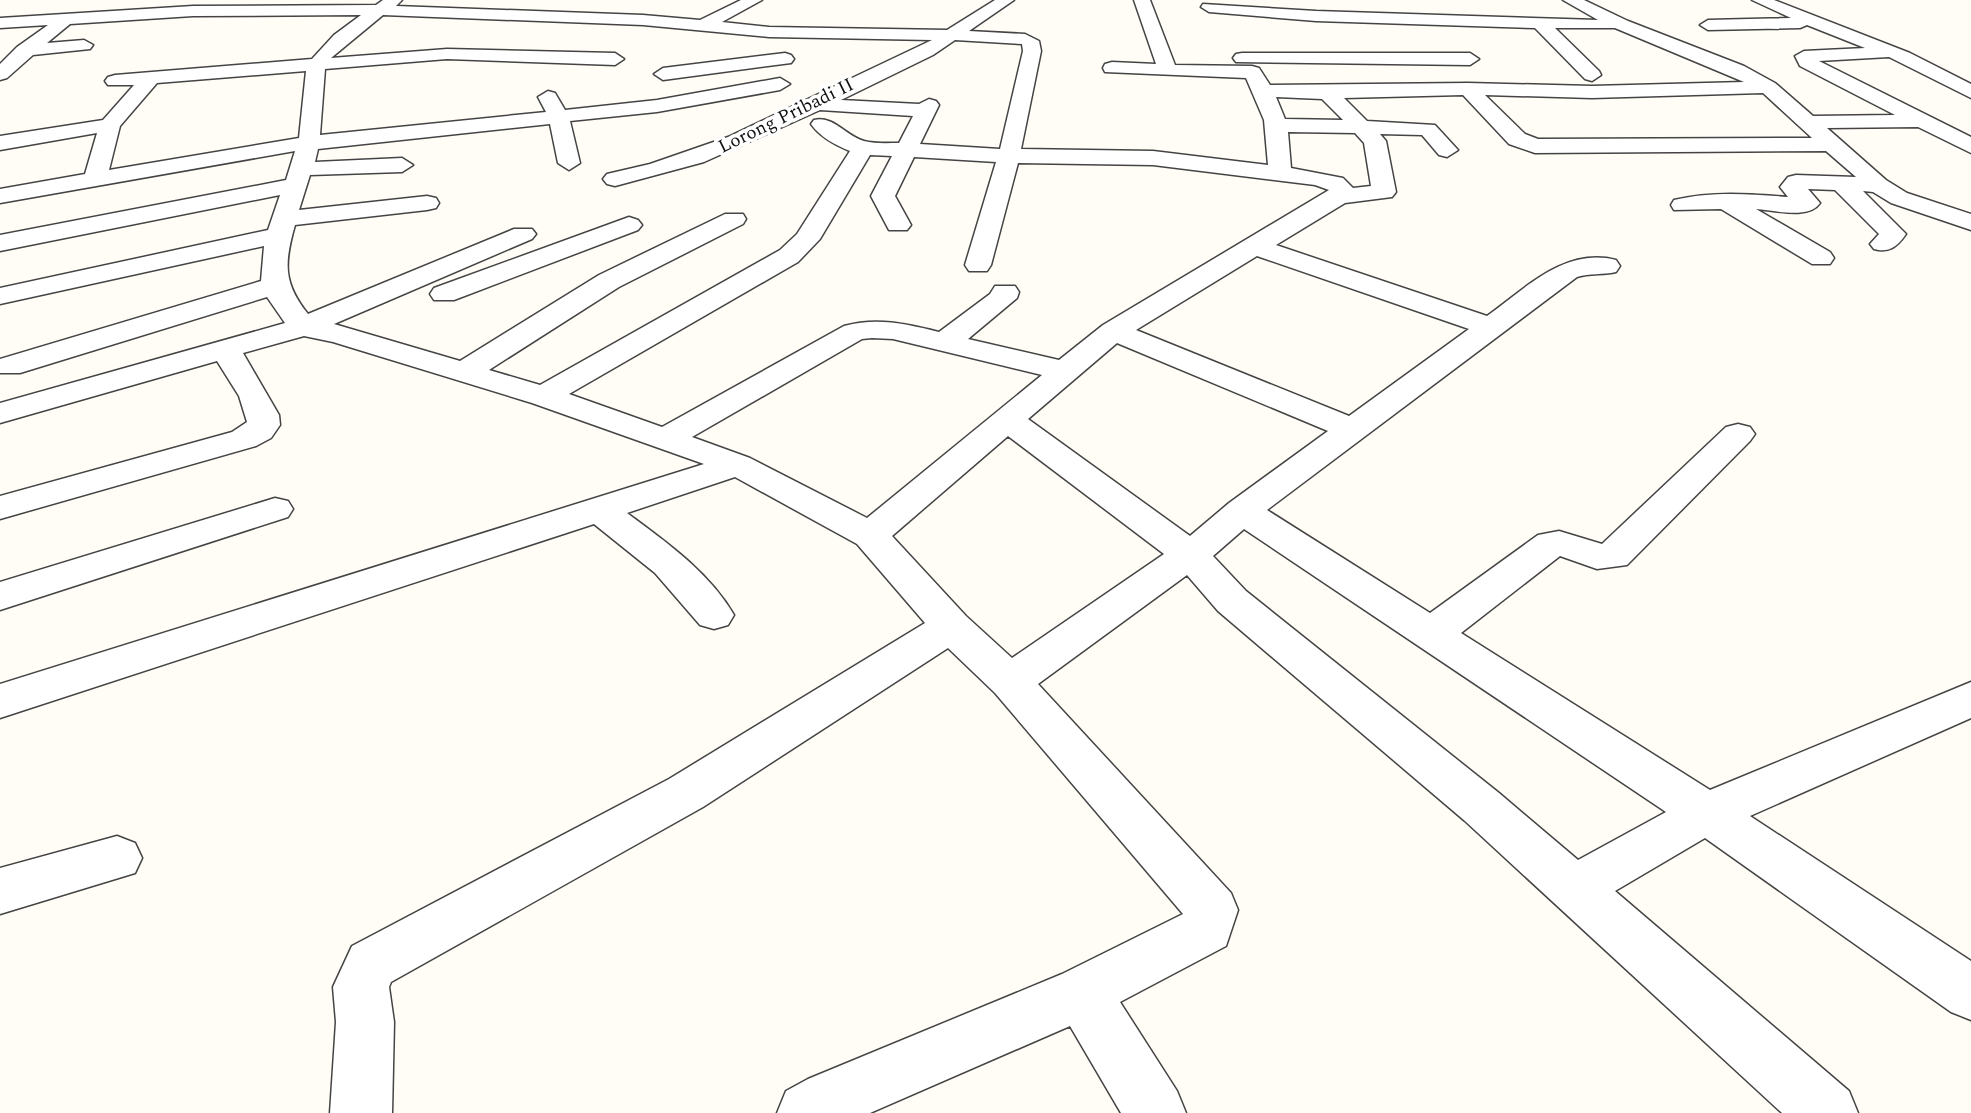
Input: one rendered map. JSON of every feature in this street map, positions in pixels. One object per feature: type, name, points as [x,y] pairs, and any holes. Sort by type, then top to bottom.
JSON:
[{"type":"street","points":[[0,74],[94,0]]},
{"type":"street","points":[[559,15],[593,0]]},
{"type":"street","points":[[663,74],[700,41],[754,0]]},
{"type":"street","name":"Lorong Pribadi II","points":[[615,179],[685,163],[818,114],[928,51],[1006,0]]},
{"type":"street","points":[[1142,0],[1168,70]]},
{"type":"street","points":[[1571,0],[1622,25],[1737,70],[1768,87],[1878,185],[1899,198],[1950,213],[1971,223]]},
{"type":"street","points":[[1760,0],[1897,55],[1971,92]]},
{"type":"street","points":[[1207,3],[1316,16],[1622,25]]},
{"type":"street","points":[[1207,3],[1264,91],[1277,125],[1280,173]]},
{"type":"street","points":[[387,5],[335,44],[318,64],[312,86],[302,166],[281,227],[275,286],[303,327],[339,334],[543,396],[738,465],[870,535],[951,626],[1010,682],[1212,910],[1207,929],[1082,993],[829,1100],[808,1113]]},
{"type":"street","points":[[0,23],[193,11],[387,5],[643,20],[700,41],[725,30],[951,35],[1030,41],[1032,44],[1009,156],[978,265]]},
{"type":"street","points":[[643,20],[674,5]]},
{"type":"street","points":[[855,34],[869,15]]},
{"type":"street","points":[[1433,18],[1496,89]]},
{"type":"street","points":[[1539,22],[1588,71],[1559,66]]},
{"type":"street","points":[[1708,25],[1816,23]]},
{"type":"street","points":[[321,29],[356,28]]},
{"type":"street","points":[[1538,44],[1562,44]]},
{"type":"street","points":[[0,54],[84,45]]},
{"type":"street","points":[[115,81],[447,54],[615,60]]},
{"type":"street","points":[[1954,62],[1897,55],[1804,56],[1807,62],[1971,146]]},
{"type":"street","points":[[663,74],[809,56]]},
{"type":"street","points":[[1112,68],[1168,70],[1247,65],[1470,59]]},
{"type":"street","points":[[1682,76],[1737,70]]},
{"type":"street","points":[[663,74],[664,105],[678,133],[685,163]]},
{"type":"street","points":[[95,178],[110,125],[150,79]]},
{"type":"street","points":[[0,243],[302,166],[559,117],[664,105],[780,84]]},
{"type":"street","points":[[1264,91],[1327,93],[1496,89],[1592,92],[1768,87]]},
{"type":"street","points":[[1468,89],[1517,139],[1535,146],[1834,144]]},
{"type":"street","points":[[870,535],[1009,421],[1112,331],[1339,196],[1384,192],[1376,141],[1327,93]]},
{"type":"street","points":[[548,97],[559,117],[569,163]]},
{"type":"street","points":[[818,114],[928,108],[883,196],[898,225]]},
{"type":"street","points":[[818,114],[842,140],[863,148],[1009,156],[1153,158],[1280,173],[1335,183],[1341,188],[1339,196]]},
{"type":"street","points":[[1716,124],[1971,121]]},
{"type":"street","points":[[0,143],[110,125]]},
{"type":"street","points":[[1277,125],[1361,125],[1428,129],[1447,150]]},
{"type":"street","points":[[543,396],[789,256],[807,239],[863,148]]},
{"type":"street","points":[[0,196],[95,178],[302,166],[402,165]]},
{"type":"street","points":[[1683,205],[1724,201],[1805,205],[1808,203],[1792,187],[1796,182],[1878,185]]},
{"type":"street","points":[[1841,183],[1893,234],[1883,244]]},
{"type":"street","points":[[1724,201],[1821,258]]},
{"type":"street","points":[[0,296],[281,227],[426,202]]},
{"type":"street","points":[[464,372],[609,281],[734,219]]},
{"type":"street","points":[[339,334],[629,225]]},
{"type":"street","points":[[0,413],[303,327],[523,234]]},
{"type":"street","points":[[1254,246],[1491,327]]},
{"type":"street","points":[[1010,682],[1191,554],[1242,511],[1567,271],[1587,265],[1607,266]]},
{"type":"street","points":[[9,366],[275,286]]},
{"type":"street","points":[[944,343],[1003,298],[1005,292]]},
{"type":"street","points":[[665,439],[854,332],[894,330],[1065,371]]},
{"type":"street","points":[[1112,331],[1352,429]]},
{"type":"street","points":[[0,508],[244,439],[260,431],[264,422],[260,408],[225,349]]},
{"type":"street","points":[[1009,421],[1191,554],[1232,601],[1306,659],[1574,888],[1827,1113]]},
{"type":"street","points":[[1432,633],[1551,544],[1563,544],[1598,556],[1613,556],[1738,434]]},
{"type":"street","points":[[0,701],[738,465]]},
{"type":"street","points":[[0,596],[275,509]]},
{"type":"street","points":[[599,509],[669,564],[714,615]]},
{"type":"street","points":[[1242,511],[1707,813],[1971,993]]},
{"type":"street","points":[[361,1113],[365,1022],[361,987],[371,964],[686,793],[951,626]]},
{"type":"street","points":[[1574,888],[1707,813],[1971,699]]},
{"type":"street","points":[[0,891],[117,858]]},
{"type":"street","points":[[1082,993],[1154,1113]]}]
